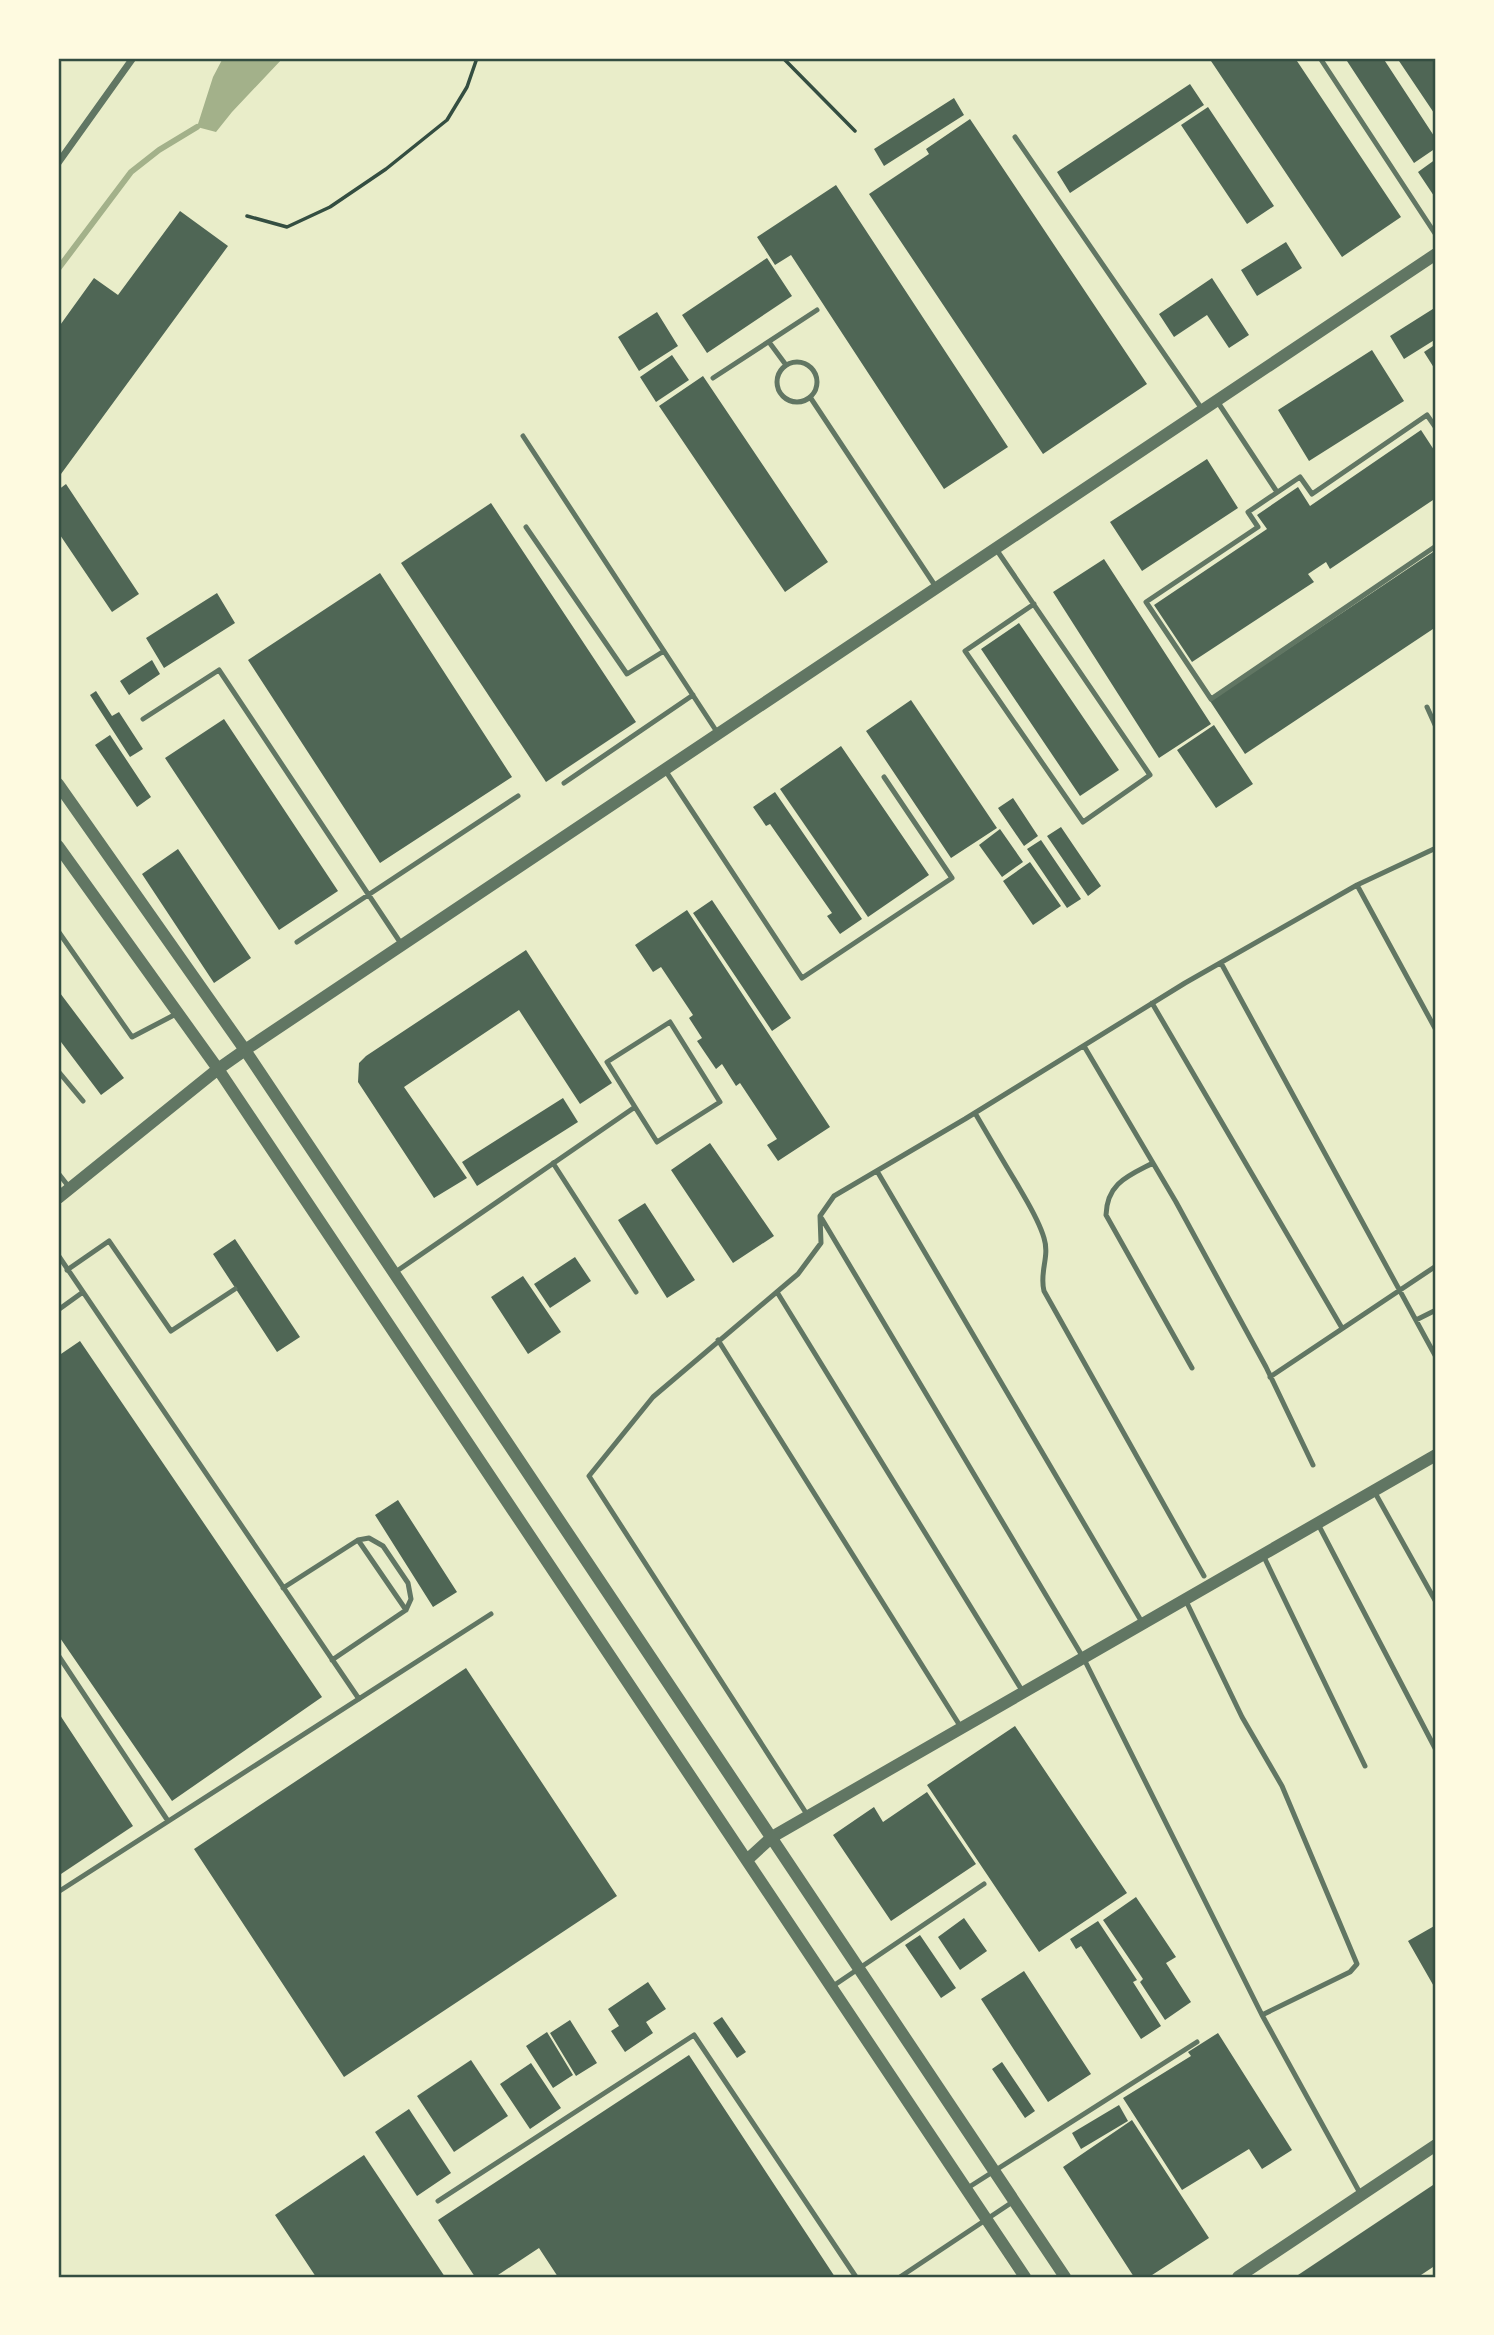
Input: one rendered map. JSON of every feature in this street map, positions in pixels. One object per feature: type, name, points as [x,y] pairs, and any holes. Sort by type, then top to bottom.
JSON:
[{"type":"street","points":[[58,163],[133,58]]},
{"type":"street","points":[[58,1198],[245,1050],[1436,254]]},
{"type":"street","points":[[58,784],[245,1050],[1065,2277]]},
{"type":"street","points":[[58,846],[218,1069],[1025,2277]]},
{"type":"street","points":[[747,1860],[772,1837],[1436,1455]]},
{"type":"street","points":[[1238,2277],[1436,2145]]},
{"type":"lane","points":[[1320,58],[1436,235]]},
{"type":"lane","points":[[1015,137],[1203,410]]},
{"type":"lane","points":[[713,378],[817,310]]},
{"type":"lane","points":[[769,342],[786,365]]},
{"type":"lane","points":[[798,362],[814,372],[816,383],[810,397],[794,401],[782,395],[778,389],[778,376],[786,365],[798,362]]},
{"type":"lane","points":[[810,397],[937,589]]},
{"type":"lane","points":[[1217,401],[1277,492]]},
{"type":"lane","points":[[1436,428],[1427,415],[1312,494],[1300,477],[1248,512],[1258,527],[1146,602],[1211,699],[1436,546]]},
{"type":"lane","points":[[523,436],[719,734]]},
{"type":"lane","points":[[526,527],[627,674],[664,651]]},
{"type":"lane","points":[[996,549],[1034,604],[1150,775],[1083,822],[965,650],[1034,604]]},
{"type":"lane","points":[[143,719],[219,670],[402,946]]},
{"type":"lane","points":[[564,783],[693,695]]},
{"type":"lane","points":[[1427,707],[1436,726]]},
{"type":"lane","points":[[665,770],[802,978],[951,878],[884,776]]},
{"type":"lane","points":[[297,942],[518,796]]},
{"type":"lane","points":[[808,1816],[589,1476],[653,1397],[798,1274],[821,1243],[820,1216],[834,1196],[975,1114],[1221,963],[1357,885],[1436,848]]},
{"type":"lane","points":[[1357,885],[1436,1030]]},
{"type":"lane","points":[[58,931],[132,1037],[178,1013]]},
{"type":"lane","points":[[1221,963],[1436,1357]]},
{"type":"lane","points":[[1152,1003],[1342,1328]]},
{"type":"lane","points":[[670,1022],[720,1102],[657,1142],[635,1107],[607,1062],[670,1022]]},
{"type":"lane","points":[[1084,1046],[1177,1202],[1270,1377],[1313,1465]]},
{"type":"lane","points":[[58,1071],[83,1101]]},
{"type":"lane","points":[[394,1273],[635,1107]]},
{"type":"lane","points":[[975,1114],[1038,1220],[1047,1256],[1042,1267],[1044,1291],[1204,1576]]},
{"type":"lane","points":[[553,1163],[636,1292]]},
{"type":"lane","points":[[1153,1163],[1123,1179],[1112,1190],[1107,1201],[1106,1215],[1192,1368]]},
{"type":"lane","points":[[877,1171],[1143,1625]]},
{"type":"lane","points":[[58,1173],[70,1188]]},
{"type":"lane","points":[[820,1216],[1084,1659],[1262,2015],[1361,2196]]},
{"type":"lane","points":[[67,1270],[109,1241],[171,1331],[234,1289]]},
{"type":"lane","points":[[58,1255],[359,1699]]},
{"type":"lane","points":[[1270,1377],[1436,1266]]},
{"type":"lane","points":[[58,1310],[83,1292]]},
{"type":"lane","points":[[777,1292],[1024,1693]]},
{"type":"lane","points":[[1416,1320],[1436,1310]]},
{"type":"lane","points":[[718,1340],[962,1729]]},
{"type":"lane","points":[[1374,1491],[1436,1602]]},
{"type":"lane","points":[[1318,1524],[1436,1750]]},
{"type":"lane","points":[[284,1588],[358,1540],[369,1538],[378,1542],[408,1583],[411,1599],[406,1610],[332,1660]]},
{"type":"lane","points":[[358,1540],[406,1610]]},
{"type":"lane","points":[[1264,1555],[1365,1766]]},
{"type":"lane","points":[[1186,1601],[1242,1717],[1282,1786],[1357,1964],[1350,1972],[1262,2015]]},
{"type":"lane","points":[[58,1892],[491,1614]]},
{"type":"lane","points":[[58,1655],[169,1821]]},
{"type":"lane","points":[[831,1987],[984,1884]]},
{"type":"lane","points":[[438,2201],[694,2035],[856,2277]]},
{"type":"lane","points":[[965,2189],[1197,2042]]},
{"type":"lane","points":[[900,2277],[1014,2202]]},
{"type":"path","points":[[247,216],[287,227],[330,207],[386,169],[447,120],[467,87],[477,58]]},
{"type":"path","points":[[783,58],[855,131]]},
{"type":"shaded area","points":[[223,58],[283,58],[216,132],[197,127],[213,77]]},
{"type":"building","points":[[1209,58],[1295,58],[1401,217],[1342,257]]},
{"type":"building","points":[[1345,58],[1383,58],[1436,139],[1436,148],[1414,163]]},
{"type":"building","points":[[1397,58],[1436,58],[1436,116]]},
{"type":"building","points":[[1190,84],[1204,105],[1070,193],[1057,172]]},
{"type":"building","points":[[954,98],[964,115],[884,166],[874,149]]},
{"type":"building","points":[[1208,107],[1274,206],[1247,224],[1181,125]]},
{"type":"building","points":[[970,119],[1147,384],[1043,454],[869,194],[929,154],[926,149]]},
{"type":"building","points":[[1436,159],[1436,194],[1434,196],[1418,172]]},
{"type":"building","points":[[836,185],[1008,447],[944,489],[791,255],[775,265],[757,237]]},
{"type":"building","points":[[180,211],[228,246],[61,474],[58,471],[58,328],[94,278],[118,295]]},
{"type":"building","points":[[1286,242],[1302,268],[1257,296],[1241,270]]},
{"type":"building","points":[[767,258],[792,296],[707,353],[682,315]]},
{"type":"building","points":[[1212,278],[1249,335],[1229,348],[1207,315],[1174,337],[1159,314]]},
{"type":"building","points":[[1436,307],[1436,339],[1404,359],[1390,336]]},
{"type":"building","points":[[657,312],[678,346],[639,371],[618,337]]},
{"type":"building","points":[[1436,344],[1436,371],[1424,352]]},
{"type":"building","points":[[1372,350],[1404,401],[1309,461],[1278,410]]},
{"type":"building","points":[[672,355],[689,380],[656,402],[640,377]]},
{"type":"building","points":[[703,376],[828,562],[785,592],[659,406]]},
{"type":"building","points":[[1421,430],[1436,453],[1436,498],[1330,569],[1326,562],[1308,574],[1314,582],[1192,662],[1154,605],[1267,529],[1257,515],[1298,487],[1310,506]]},
{"type":"building","points":[[1207,459],[1238,508],[1142,571],[1110,522]]},
{"type":"building","points":[[66,484],[139,594],[112,612],[58,532],[58,490]]},
{"type":"building","points":[[491,503],[636,722],[546,782],[401,563]]},
{"type":"building","points":[[1436,550],[1436,627],[1245,754],[1210,701]]},
{"type":"building","points":[[1104,559],[1211,724],[1159,758],[1053,592]]},
{"type":"building","points":[[380,573],[512,777],[380,863],[248,660]]},
{"type":"building","points":[[217,593],[235,623],[164,668],[146,638]]},
{"type":"building","points":[[1019,623],[1119,770],[1080,796],[981,649]]},
{"type":"building","points":[[152,660],[160,674],[129,695],[120,681]]},
{"type":"building","points":[[96,691],[112,716],[119,712],[143,749],[130,757],[90,695]]},
{"type":"building","points":[[911,700],[997,828],[951,858],[866,731]]},
{"type":"building","points":[[224,719],[338,891],[279,930],[165,758]]},
{"type":"building","points":[[1214,725],[1253,784],[1216,808],[1177,750]]},
{"type":"building","points":[[110,735],[151,797],[137,807],[95,745]]},
{"type":"building","points":[[841,746],[929,875],[868,917],[780,789]]},
{"type":"building","points":[[775,792],[862,919],[840,934],[827,916],[832,913],[770,824],[766,826],[753,807]]},
{"type":"building","points":[[1013,798],[1038,836],[1024,846],[998,808]]},
{"type":"building","points":[[1061,827],[1101,886],[1088,896],[1047,836]]},
{"type":"building","points":[[1000,829],[1023,862],[1002,877],[979,845]]},
{"type":"building","points":[[1041,840],[1081,899],[1067,908],[1027,849]]},
{"type":"building","points":[[178,849],[251,958],[214,983],[142,874]]},
{"type":"building","points":[[1030,862],[1061,906],[1033,925],[1003,881]]},
{"type":"building","points":[[712,900],[791,1018],[772,1031],[693,913]]},
{"type":"building","points":[[687,910],[830,1127],[778,1161],[767,1145],[777,1139],[740,1083],[736,1086],[722,1064],[716,1069],[697,1041],[702,1038],[689,1018],[693,1015],[661,967],[653,972],[635,945]]},
{"type":"building","points":[[526,950],[612,1083],[580,1104],[519,1010],[404,1087],[467,1178],[434,1198],[358,1082],[359,1063]]},
{"type":"building","points":[[60,993],[124,1078],[101,1095],[58,1038]]},
{"type":"building","points":[[563,1098],[578,1122],[477,1186],[462,1162]]},
{"type":"building","points":[[710,1143],[774,1236],[733,1263],[671,1170]]},
{"type":"building","points":[[645,1203],[695,1280],[667,1298],[618,1220]]},
{"type":"building","points":[[235,1239],[300,1337],[277,1352],[213,1254]]},
{"type":"building","points":[[575,1257],[591,1281],[550,1308],[534,1284]]},
{"type":"building","points":[[523,1276],[561,1332],[528,1354],[491,1297]]},
{"type":"building","points":[[80,1341],[322,1697],[172,1801],[58,1635],[58,1356]]},
{"type":"building","points":[[398,1500],[457,1592],[433,1607],[375,1515]]},
{"type":"building","points":[[466,1668],[617,1896],[344,2077],[194,1849]]},
{"type":"building","points":[[58,1712],[133,1826],[58,1876]]},
{"type":"building","points":[[1015,1726],[1127,1893],[1039,1952],[927,1785]]},
{"type":"building","points":[[927,1792],[976,1864],[891,1921],[833,1835],[874,1807],[883,1822]]},
{"type":"building","points":[[1136,1897],[1176,1957],[1166,1963],[1191,2002],[1165,2020],[1140,1982],[1143,1979],[1103,1920]]},
{"type":"building","points":[[964,1918],[987,1951],[960,1970],[938,1937]]},
{"type":"building","points":[[1098,1921],[1137,1980],[1133,1982],[1161,2026],[1141,2039],[1081,1946],[1076,1949],[1070,1939]]},
{"type":"building","points":[[1436,1925],[1436,1990],[1408,1941]]},
{"type":"building","points":[[920,1935],[956,1988],[941,1998],[905,1945]]},
{"type":"building","points":[[1024,1971],[1091,2074],[1048,2102],[981,1999]]},
{"type":"building","points":[[648,1982],[666,2009],[646,2022],[653,2033],[625,2052],[611,2031],[619,2026],[608,2009]]},
{"type":"building","points":[[722,2017],[746,2052],[737,2058],[713,2023]]},
{"type":"building","points":[[570,2020],[597,2063],[576,2076],[550,2033]]},
{"type":"building","points":[[547,2032],[573,2075],[553,2088],[526,2046]]},
{"type":"building","points":[[1218,2033],[1292,2150],[1262,2169],[1249,2149],[1182,2190],[1123,2098],[1191,2056],[1188,2052]]},
{"type":"building","points":[[689,2055],[835,2277],[558,2277],[539,2248],[495,2277],[475,2277],[438,2220]]},
{"type":"building","points":[[471,2060],[508,2116],[454,2152],[417,2096]]},
{"type":"building","points":[[1002,2062],[1035,2111],[1025,2118],[992,2069]]},
{"type":"building","points":[[531,2063],[561,2108],[530,2129],[500,2084]]},
{"type":"building","points":[[1119,2105],[1128,2121],[1081,2149],[1072,2133]]},
{"type":"building","points":[[409,2109],[451,2173],[417,2196],[375,2132]]},
{"type":"building","points":[[1132,2120],[1209,2238],[1149,2277],[1134,2277],[1063,2167]]},
{"type":"building","points":[[364,2155],[445,2277],[316,2277],[275,2215]]},
{"type":"building","points":[[1436,2183],[1436,2265],[1418,2277],[1295,2277]]},
{"type":"waterway","points":[[58,269],[131,172],[159,150],[197,127]]}]
